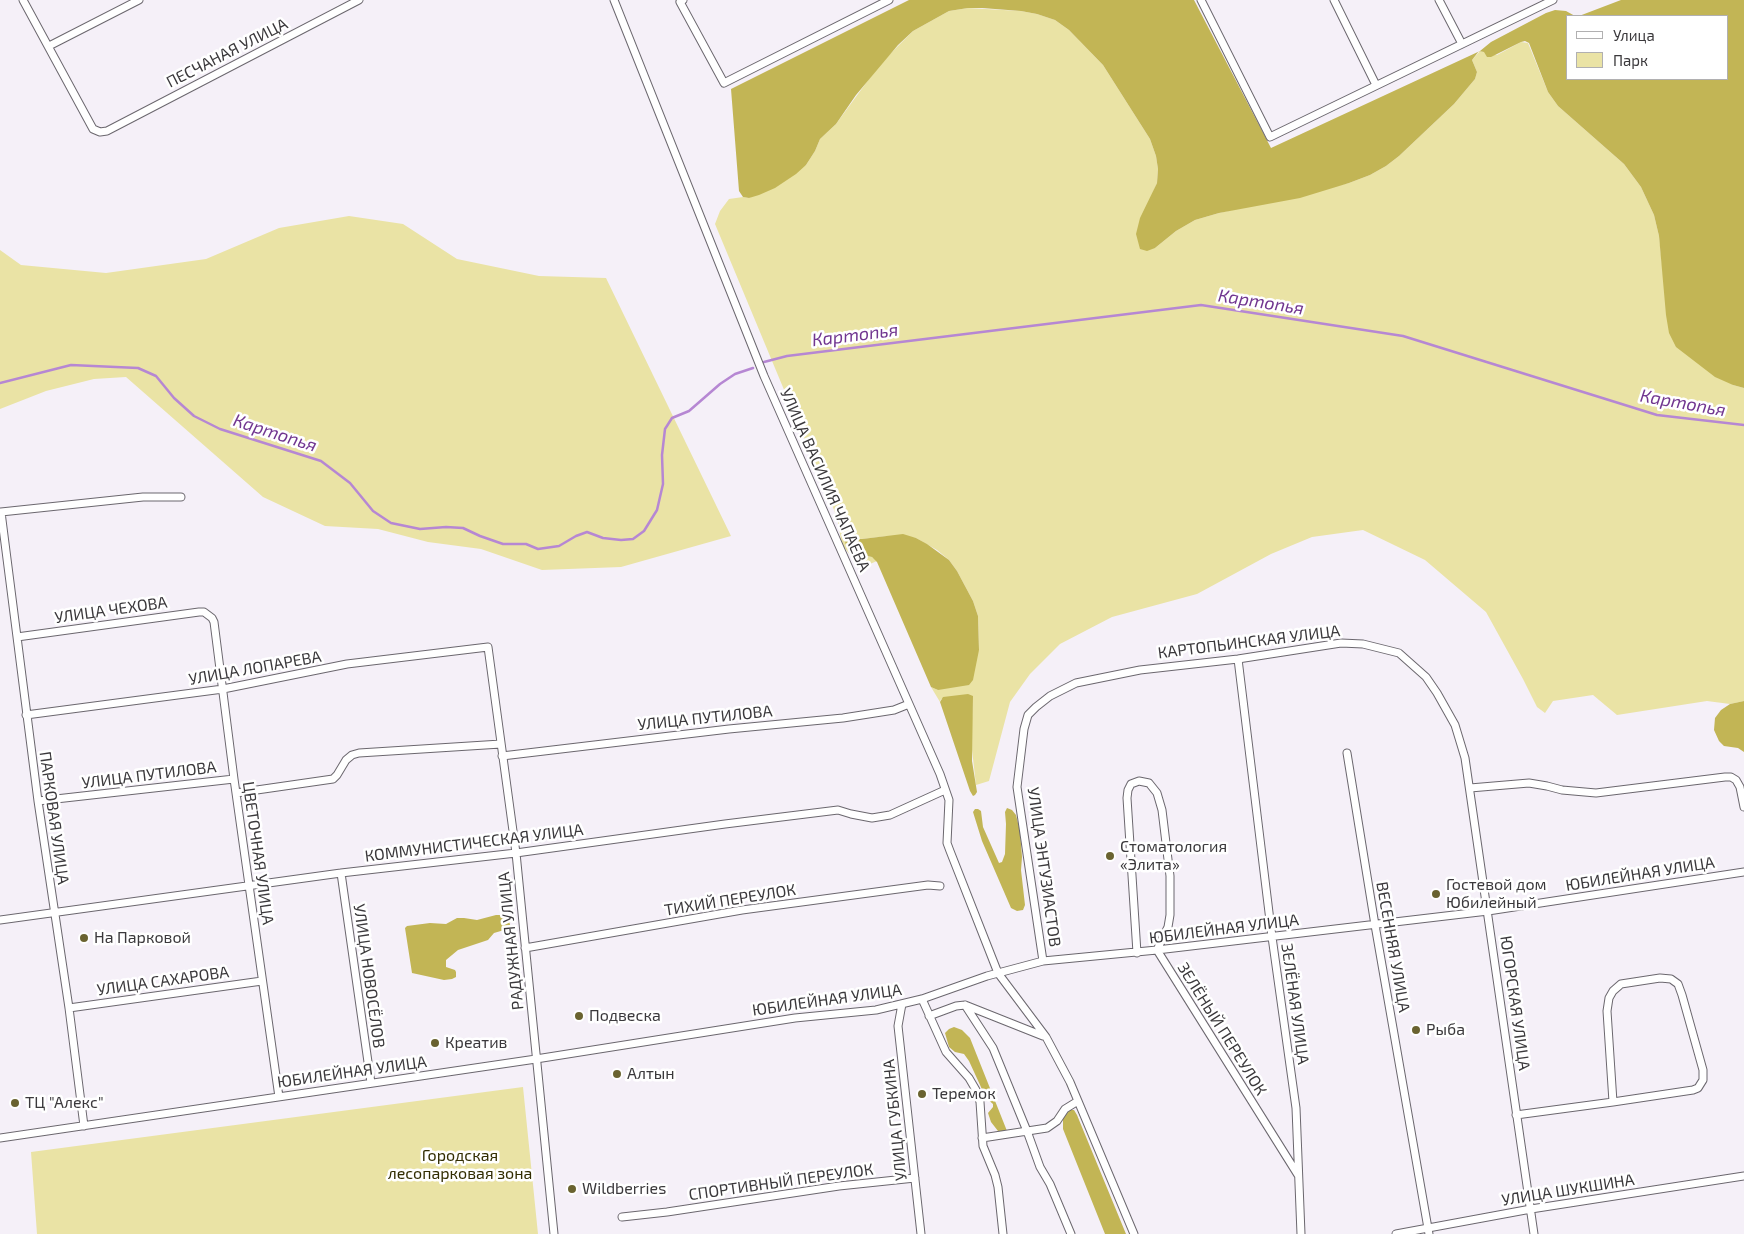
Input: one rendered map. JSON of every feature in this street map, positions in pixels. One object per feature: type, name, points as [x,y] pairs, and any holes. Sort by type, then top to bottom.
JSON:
[{"type":"street","points":[[23,0],[49,46],[139,0]]},
{"type":"street","name":"ПЕСЧАНАЯ УЛИЦА","points":[[49,46],[93,129],[100,132],[108,131],[359,0]]},
{"type":"street","name":"УЛИЦА ВАСИЛИЯ ЧАПАЕВА","points":[[614,0],[764,376],[909,704],[949,800],[948,843],[950,851],[998,973]]},
{"type":"street","points":[[682,1],[724,82],[889,0]]},
{"type":"street","points":[[1200,0],[1270,137],[1376,84],[1553,0]]},
{"type":"street","points":[[1334,0],[1376,84]]},
{"type":"street","points":[[1439,0],[1462,44]]},
{"type":"street","name":"ПАРКОВАЯ УЛИЦА","points":[[84,1126],[69,1008],[26,715],[1,512],[143,497],[181,497]]},
{"type":"street","name":"УЛИЦА ЧЕХОВА","points":[[17,637],[199,612],[208,614]]},
{"type":"street","name":"ЦВЕТОЧНАЯ УЛИЦА","points":[[208,614],[214,622],[278,1097]]},
{"type":"street","name":"КАРТОПЬИНСКАЯ УЛИЦА","points":[[1076,683],[1140,670],[1238,659],[1341,643],[1363,644],[1399,653],[1426,677],[1455,725],[1468,776]]},
{"type":"street","name":"УЛИЦА ЛОПАРЕВА","points":[[26,715],[223,690],[347,664],[488,647]]},
{"type":"street","name":"РАДУЖНАЯ УЛИЦА","points":[[488,647],[516,853],[554,1234]]},
{"type":"street","name":"ЗЕЛЁНАЯ УЛИЦА","points":[[1238,659],[1272,937],[1296,1108],[1301,1234]]},
{"type":"street","name":"УЛИЦА ЭНТУЗИАСТОВ","points":[[1043,961],[1017,788],[1018,779],[1024,729],[1028,716],[1050,696],[1076,683]]},
{"type":"street","name":"УЛИЦА ПУТИЛОВА","points":[[502,756],[729,729],[843,718],[894,710],[909,704]]},
{"type":"street","points":[[236,793],[333,779],[346,760],[352,755],[359,753],[501,744]]},
{"type":"street","name":"ВЕСЕННЯЯ УЛИЦА","points":[[1347,752],[1428,1232]]},
{"type":"street","name":"ЮГОРСКАЯ УЛИЦА","points":[[1468,776],[1534,1234]]},
{"type":"street","points":[[1470,788],[1517,782],[1562,790],[1596,793],[1731,777],[1736,780],[1740,788],[1744,808]]},
{"type":"street","name":"УЛИЦА ПУТИЛОВА","points":[[38,801],[234,779]]},
{"type":"street","points":[[1137,953],[1127,798],[1131,784],[1138,781],[1149,783],[1157,793],[1162,810],[1170,876],[1170,915],[1168,927],[1157,950]]},
{"type":"street","name":"КОММУНИСТИЧЕСКАЯ УЛИЦА","points":[[0,920],[341,873],[516,853],[838,810],[872,818],[890,815],[945,790]]},
{"type":"street","name":"ЮБИЛЕЙНАЯ УЛИЦА","points":[[0,1138],[536,1059],[795,1018],[876,1010],[922,999],[998,973],[1043,961],[1137,953],[1488,911],[1744,872]]},
{"type":"street","name":"УЛИЦА НОВОСЁЛОВ","points":[[341,873],[371,1083]]},
{"type":"street","name":"ТИХИЙ ПЕРЕУЛОК","points":[[525,948],[742,910],[928,885],[940,886]]},
{"type":"street","name":"ЗЕЛЁНЫЙ ПЕРЕУЛОК","points":[[1157,950],[1298,1175]]},
{"type":"street","points":[[998,973],[1046,1038],[1078,1101],[1134,1234]]},
{"type":"street","points":[[1516,1115],[1613,1102],[1693,1090],[1701,1084],[1704,1076],[1698,1049],[1678,984],[1671,979],[1660,978],[1621,984],[1613,991],[1609,998],[1607,1010],[1613,1102]]},
{"type":"street","name":"УЛИЦА САХАРОВА","points":[[69,1008],[262,981]]},
{"type":"street","points":[[922,999],[946,1052],[976,1090],[980,1102],[982,1138],[997,1181],[1003,1234]]},
{"type":"street","name":"УЛИЦА ГУБКИНА","points":[[902,1004],[898,1026],[921,1234]]},
{"type":"street","points":[[929,1016],[956,1006],[965,1005],[1046,1038]]},
{"type":"street","points":[[965,1005],[993,1048],[1028,1131],[1040,1167],[1050,1184],[1071,1234]]},
{"type":"street","points":[[982,1138],[1047,1128],[1065,1110],[1078,1101]]},
{"type":"street","name":"УЛИЦА ШУКШИНА","points":[[1396,1234],[1428,1232],[1531,1209],[1744,1176]]},
{"type":"street","name":"СПОРТИВНЫЙ ПЕРЕУЛОК","points":[[622,1217],[839,1186],[915,1178]]},
{"type":"green space","points":[[968,8],[1021,11],[1055,20],[1069,30],[1103,65],[1150,139],[1156,156],[1158,169],[1157,183],[1151,197],[1155,248],[1176,231],[1195,220],[1349,183],[1370,175],[1399,156],[1454,104],[1475,79],[1477,72],[1472,60],[1480,51],[1497,55],[1521,42],[1528,43],[1548,92],[1558,106],[1624,164],[1641,187],[1654,215],[1659,236],[1663,274],[1733,385],[1744,388],[1744,701],[1730,704],[1707,701],[1617,715],[1593,695],[1553,701],[1545,713],[1537,707],[1486,612],[1425,560],[1363,530],[1312,537],[1271,554],[1197,594],[1112,617],[1060,644],[1030,674],[1010,702],[989,781],[976,785],[971,741],[973,696],[941,699],[940,702],[931,687],[938,690],[979,650],[978,616],[973,601],[949,560],[937,550],[916,538],[888,536],[862,539],[849,537],[864,556],[872,557],[877,561],[863,567],[857,563],[842,545],[837,517],[715,224],[720,211],[729,199],[749,198],[806,165],[820,139],[836,124],[880,64],[913,31],[949,11]]},
{"type":"green space","points":[[349,216],[403,224],[457,259],[539,276],[606,278],[731,536],[621,567],[542,570],[481,549],[428,542],[378,529],[325,526],[263,497],[126,377],[94,379],[46,391],[0,409],[0,250],[21,265],[106,273],[206,259],[279,228]]},
{"type":"green space","name":"Городская лесопарковая зона","points":[[523,1087],[538,1234],[37,1234],[31,1152]]},
{"type":"shaded area","points":[[909,0],[1194,0],[1271,148],[1478,52],[1472,60],[1477,72],[1475,79],[1454,104],[1399,156],[1370,175],[1300,198],[1219,213],[1195,220],[1176,231],[1155,248],[1147,251],[1140,249],[1136,234],[1140,218],[1157,183],[1158,169],[1156,156],[1150,139],[1103,65],[1069,30],[1055,20],[1021,11],[968,8],[949,11],[913,31],[898,45],[856,95],[836,124],[820,139],[806,165],[775,188],[749,198],[743,197],[739,191],[731,89]]},
{"type":"shaded area","points":[[1621,0],[1744,0],[1744,388],[1715,377],[1676,347],[1669,333],[1666,315],[1659,236],[1654,215],[1641,187],[1624,164],[1558,106],[1548,92],[1529,43],[1521,42],[1491,57],[1487,57],[1484,52],[1480,51],[1491,42],[1546,13],[1555,10],[1566,11],[1573,15],[1566,15],[1566,80],[1729,80],[1729,15],[1582,15]]},
{"type":"shaded area","points":[[903,534],[927,544],[949,560],[973,601],[978,616],[979,650],[973,680],[969,685],[938,690],[931,687],[877,562],[872,557],[850,551],[844,538],[862,539]]},
{"type":"shaded area","points":[[968,694],[973,696],[972,761],[977,792],[973,796],[940,702],[943,697]]},
{"type":"shaded area","points":[[1744,701],[1744,752],[1738,748],[1724,746],[1719,741],[1714,730],[1715,718],[1721,710],[1730,704]]},
{"type":"shaded area","points":[[1007,808],[1016,815],[1020,831],[1021,870],[1025,905],[1023,910],[1017,911],[1011,908],[982,841],[973,812],[975,809],[981,811],[983,827],[999,863],[1002,862],[1005,854],[1005,812]]},
{"type":"shaded area","points":[[500,915],[509,921],[511,928],[494,933],[488,940],[458,950],[446,960],[446,967],[455,970],[456,977],[444,980],[412,973],[405,928],[407,926],[430,923],[446,924],[457,918],[477,920]]},
{"type":"shaded area","points":[[954,1027],[962,1030],[970,1038],[1007,1131],[1002,1133],[998,1131],[991,1122],[988,1113],[993,1104],[986,1098],[969,1061],[964,1054],[955,1052],[949,1047],[945,1033]]},
{"type":"shaded area","points":[[1070,1110],[1074,1110],[1077,1115],[1126,1234],[1105,1234],[1063,1129],[1063,1118]]},
{"type":"waterway","name":"Картопья","points":[[764,362],[787,356],[1201,305],[1403,336],[1657,415],[1744,425]]},
{"type":"waterway","name":"Картопья","points":[[0,383],[71,365],[138,368],[156,376],[174,398],[194,416],[220,429],[321,461],[350,483],[373,511],[391,523],[420,529],[463,528],[503,544],[526,544],[538,549],[559,546],[587,532],[603,538],[621,540],[633,539],[644,531],[657,510],[663,484],[662,455],[665,429],[672,418],[689,411],[720,384],[735,374],[753,368]]},
{"type":"place","name":"Стоматология «Элита»","points":[[1110,856]]},
{"type":"place","name":"Гостевой дом Юбилейный","points":[[1436,894]]},
{"type":"place","name":"На Парковой","points":[[84,938]]},
{"type":"place","name":"Подвеска","points":[[579,1016]]},
{"type":"place","name":"Рыба","points":[[1416,1030]]},
{"type":"place","name":"Креатив","points":[[435,1043]]},
{"type":"place","name":"Алтын","points":[[617,1074]]},
{"type":"place","name":"Теремок","points":[[922,1094]]},
{"type":"place","name":"ТЦ \"Алекс\"","points":[[15,1103]]},
{"type":"place","name":"Wildberries","points":[[572,1189]]}]
